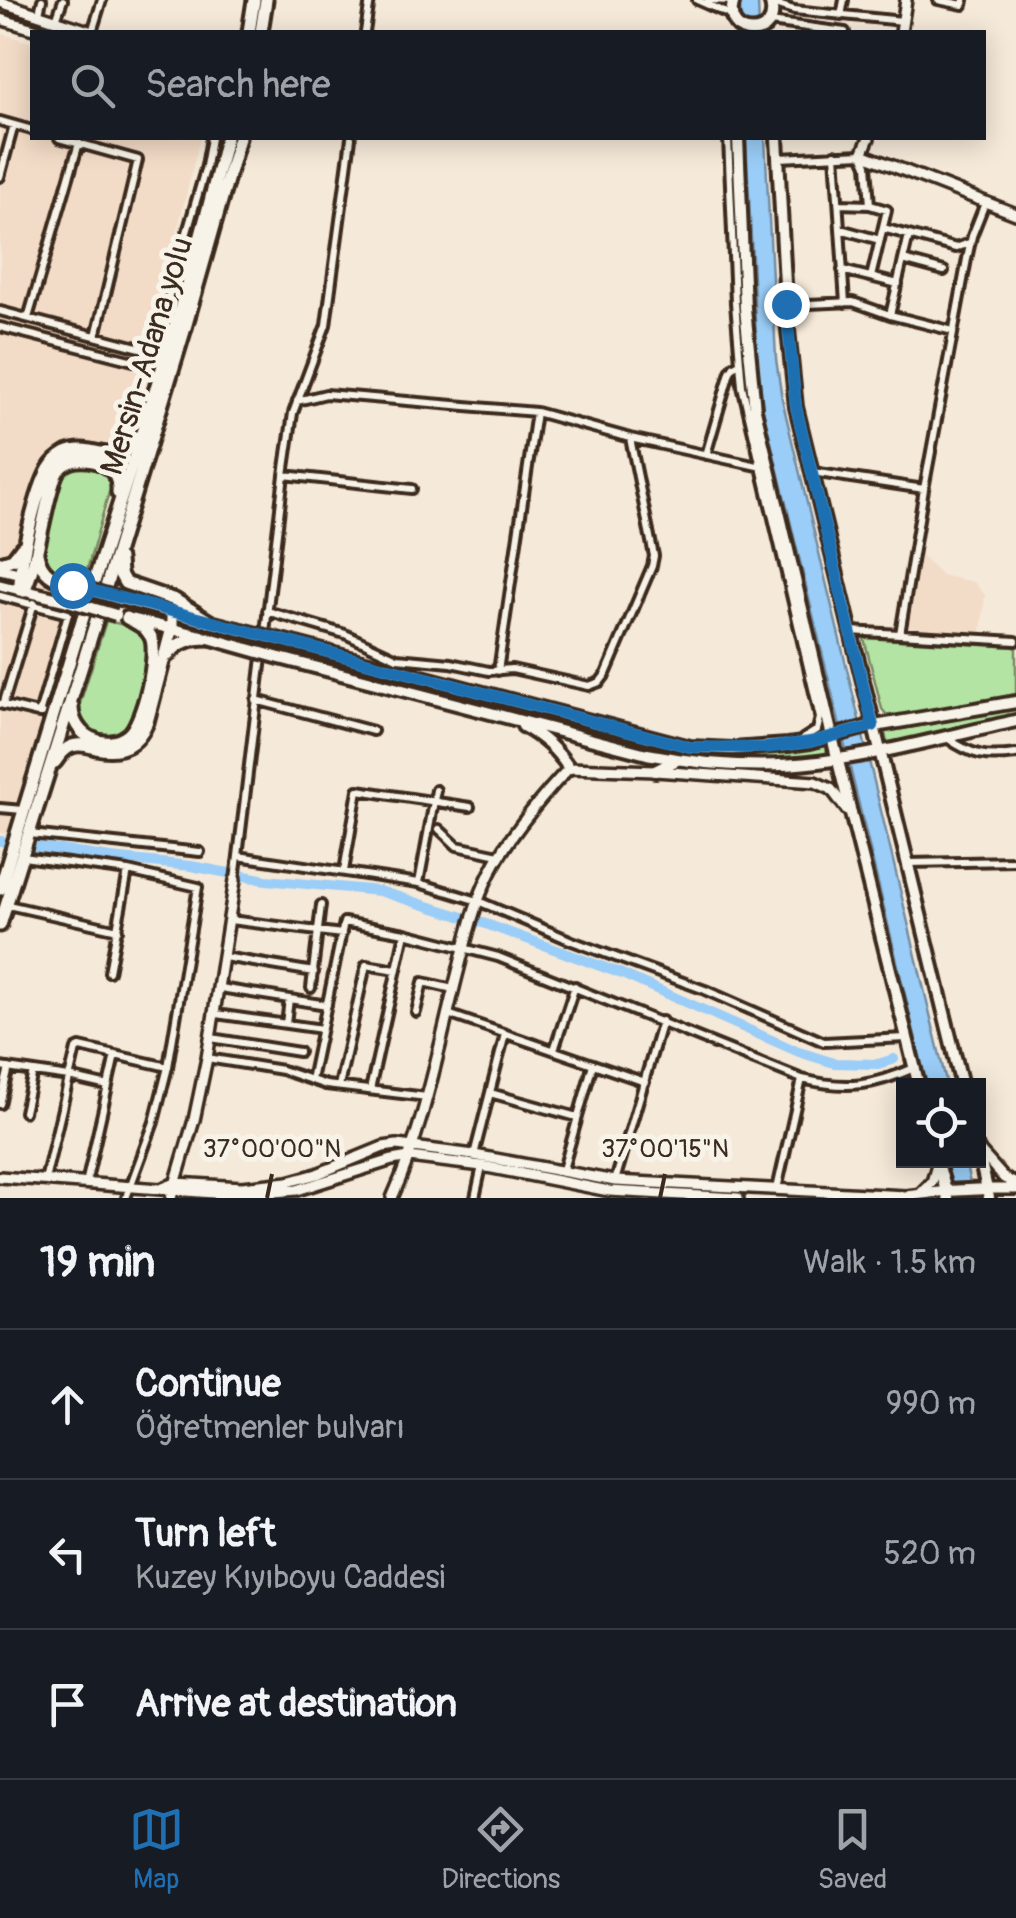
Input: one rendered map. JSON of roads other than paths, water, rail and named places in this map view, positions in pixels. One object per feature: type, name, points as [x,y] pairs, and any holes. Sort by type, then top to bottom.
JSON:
[{"type":"highway","points":[[249,30],[254,0]]},
{"type":"highway","points":[[260,30],[266,0]]},
{"type":"highway","name":"Mersin-Adana yolu","points":[[224,140],[152,401],[104,551],[99,587],[126,523],[238,140]]},
{"type":"highway","points":[[0,566],[22,550],[54,462],[82,450],[119,454],[134,441],[152,401]]},
{"type":"highway","points":[[25,575],[56,476],[60,468],[80,460],[108,467],[119,486],[104,551]]},
{"type":"highway","points":[[126,523],[119,565],[124,581],[175,600],[210,622]]},
{"type":"highway","points":[[22,590],[30,529]]},
{"type":"highway","points":[[36,546],[43,570],[72,585]]},
{"type":"highway","points":[[0,925],[10,857],[30,830],[55,761],[72,746],[113,750],[133,744],[142,734],[172,628],[172,612]]},
{"type":"highway","points":[[90,616],[72,715],[82,734],[105,742],[125,738],[134,731],[153,664],[151,636],[141,625],[121,616]]},
{"type":"highway","points":[[0,889],[52,717],[90,616]]},
{"type":"highway","points":[[30,830],[90,616]]},
{"type":"highway","points":[[160,673],[169,653],[179,643],[209,638]]},
{"type":"main road","points":[[901,30],[906,0]]},
{"type":"main road","points":[[733,1],[731,15],[737,30]]},
{"type":"main road","points":[[0,2],[86,30]]},
{"type":"main road","points":[[770,26],[771,2]]},
{"type":"main road","points":[[0,19],[37,30]]},
{"type":"main road","points":[[738,140],[748,342],[764,468],[836,735],[917,1078]]},
{"type":"main road","points":[[777,140],[796,407],[850,630],[874,752],[960,1078]]},
{"type":"main road","points":[[868,140],[862,154],[1016,212]]},
{"type":"main road","points":[[0,566],[210,622],[395,664],[690,747],[788,746],[868,727],[1016,702]]},
{"type":"main road","points":[[0,585],[677,760],[766,766],[841,759],[1016,720]]},
{"type":"main road","points":[[508,718],[540,735],[569,768]]},
{"type":"main road","points":[[656,771],[677,760]]},
{"type":"main road","points":[[392,1198],[410,1157],[428,1098],[446,1013],[489,874],[550,788],[569,768],[823,784],[844,802],[856,830]]},
{"type":"main road","points":[[171,1190],[194,1120],[216,1014],[235,875]]},
{"type":"main road","points":[[171,1190],[288,1182],[383,1147],[413,1146],[614,1181],[914,1196],[988,1193],[1016,1186]]},
{"type":"main road","points":[[0,1177],[273,1196],[410,1157],[482,1166],[608,1194],[738,1198]]},
{"type":"main road","points":[[986,1158],[1016,1186]]},
{"type":"main road","points":[[914,1196],[932,1182],[936,1168]]},
{"type":"main road","points":[[940,1168],[948,1194]]},
{"type":"main road","points":[[983,1168],[988,1193]]},
{"type":"street","points":[[39,14],[42,0]]},
{"type":"street","points":[[56,20],[63,0]]},
{"type":"street","points":[[93,30],[102,0]]},
{"type":"street","points":[[365,30],[370,0]]},
{"type":"street","points":[[697,0],[731,15]]},
{"type":"street","points":[[708,0],[733,1]]},
{"type":"street","points":[[842,16],[844,0]]},
{"type":"street","points":[[938,0],[964,5],[964,0]]},
{"type":"street","points":[[771,2],[794,10],[903,21]]},
{"type":"street","points":[[770,26],[820,30]]},
{"type":"street","points":[[0,121],[30,129]]},
{"type":"street","points":[[0,177],[14,124]]},
{"type":"street","points":[[67,140],[138,160],[96,336]]},
{"type":"street","points":[[0,326],[149,365],[212,140]]},
{"type":"street","points":[[235,875],[293,413],[326,325],[351,140]]},
{"type":"street","points":[[728,140],[745,403],[764,468],[820,718],[816,730],[807,738],[788,746]]},
{"type":"street","points":[[28,318],[78,143]]},
{"type":"street","points":[[835,154],[845,302]]},
{"type":"street","points":[[778,158],[862,154],[870,205]]},
{"type":"street","points":[[900,634],[970,243],[985,203]]},
{"type":"street","points":[[839,204],[887,210],[871,277]]},
{"type":"street","points":[[883,228],[956,248],[970,243]]},
{"type":"street","points":[[840,229],[880,240]]},
{"type":"street","points":[[890,315],[909,235]]},
{"type":"street","points":[[903,260],[944,270]]},
{"type":"street","points":[[842,270],[898,284]]},
{"type":"street","points":[[786,304],[858,303],[953,331]]},
{"type":"street","points":[[0,311],[152,351]]},
{"type":"street","points":[[706,455],[731,370],[740,363]]},
{"type":"street","points":[[297,402],[326,394],[536,412],[764,468]]},
{"type":"street","points":[[498,671],[536,412]]},
{"type":"street","points":[[267,611],[345,634],[395,664],[512,669],[597,685],[604,679],[654,556],[630,438]]},
{"type":"street","points":[[812,472],[924,490]]},
{"type":"street","points":[[284,475],[412,489]]},
{"type":"street","points":[[0,596],[68,614],[39,714]]},
{"type":"street","points":[[34,603],[2,704],[52,717]]},
{"type":"street","points":[[850,630],[1016,641]]},
{"type":"street","points":[[256,700],[373,731]]},
{"type":"street","points":[[945,736],[979,756],[1016,754]]},
{"type":"street","points":[[344,870],[358,790],[470,808]]},
{"type":"street","points":[[419,883],[436,790]]},
{"type":"street","points":[[0,808],[24,810]]},
{"type":"street","points":[[439,829],[457,846],[500,856]]},
{"type":"street","points":[[30,830],[200,852]]},
{"type":"street","points":[[238,856],[419,883],[705,990],[824,1042],[907,1038]]},
{"type":"street","points":[[10,857],[128,871],[198,887],[168,1068],[154,1122],[126,1198]]},
{"type":"street","points":[[906,863],[1016,861]]},
{"type":"street","points":[[108,972],[128,871]]},
{"type":"street","points":[[6,904],[117,930]]},
{"type":"street","points":[[311,988],[321,904]]},
{"type":"street","points":[[230,920],[342,934]]},
{"type":"street","points":[[311,1080],[344,922],[466,944],[802,1079],[825,1084],[861,1084],[885,1081],[914,1068]]},
{"type":"street","points":[[370,1090],[405,933]]},
{"type":"street","points":[[224,957],[314,972]]},
{"type":"street","points":[[338,1086],[366,965],[396,970]]},
{"type":"street","points":[[416,1012],[423,982],[454,989]]},
{"type":"street","points":[[554,1050],[575,986]]},
{"type":"street","points":[[220,988],[327,1005]]},
{"type":"street","points":[[286,1024],[289,999]]},
{"type":"street","points":[[446,1013],[645,1082]]},
{"type":"street","points":[[216,1014],[322,1029]]},
{"type":"street","points":[[614,1181],[662,1021]]},
{"type":"street","points":[[474,1155],[506,1034]]},
{"type":"street","points":[[211,1038],[299,1052]]},
{"type":"street","points":[[44,1181],[76,1049],[168,1068]]},
{"type":"street","points":[[86,1184],[114,1055]]},
{"type":"street","points":[[207,1058],[282,1070],[338,1086],[428,1098]]},
{"type":"street","points":[[562,1173],[593,1064]]},
{"type":"street","points":[[0,1104],[4,1067],[108,1086]]},
{"type":"street","points":[[24,1112],[33,1072]]},
{"type":"street","points":[[777,1190],[802,1079]]},
{"type":"street","points":[[490,1092],[577,1117]]},
{"type":"street","points":[[475,1198],[482,1166]]},
{"type":"water","points":[[740,0],[758,0],[759,30],[741,30]]},
{"type":"water","points":[[746,140],[765,140],[776,359],[782,399],[945,1078],[925,1078],[763,409]]},
{"type":"water","points":[[947,1168],[967,1168],[970,1183],[951,1184]]},
{"type":"waterway","points":[[0,841],[7,842]]},
{"type":"waterway","points":[[33,846],[191,866],[266,880],[379,891],[486,924],[622,974],[799,1052],[834,1063],[878,1064],[894,1059]]}]
